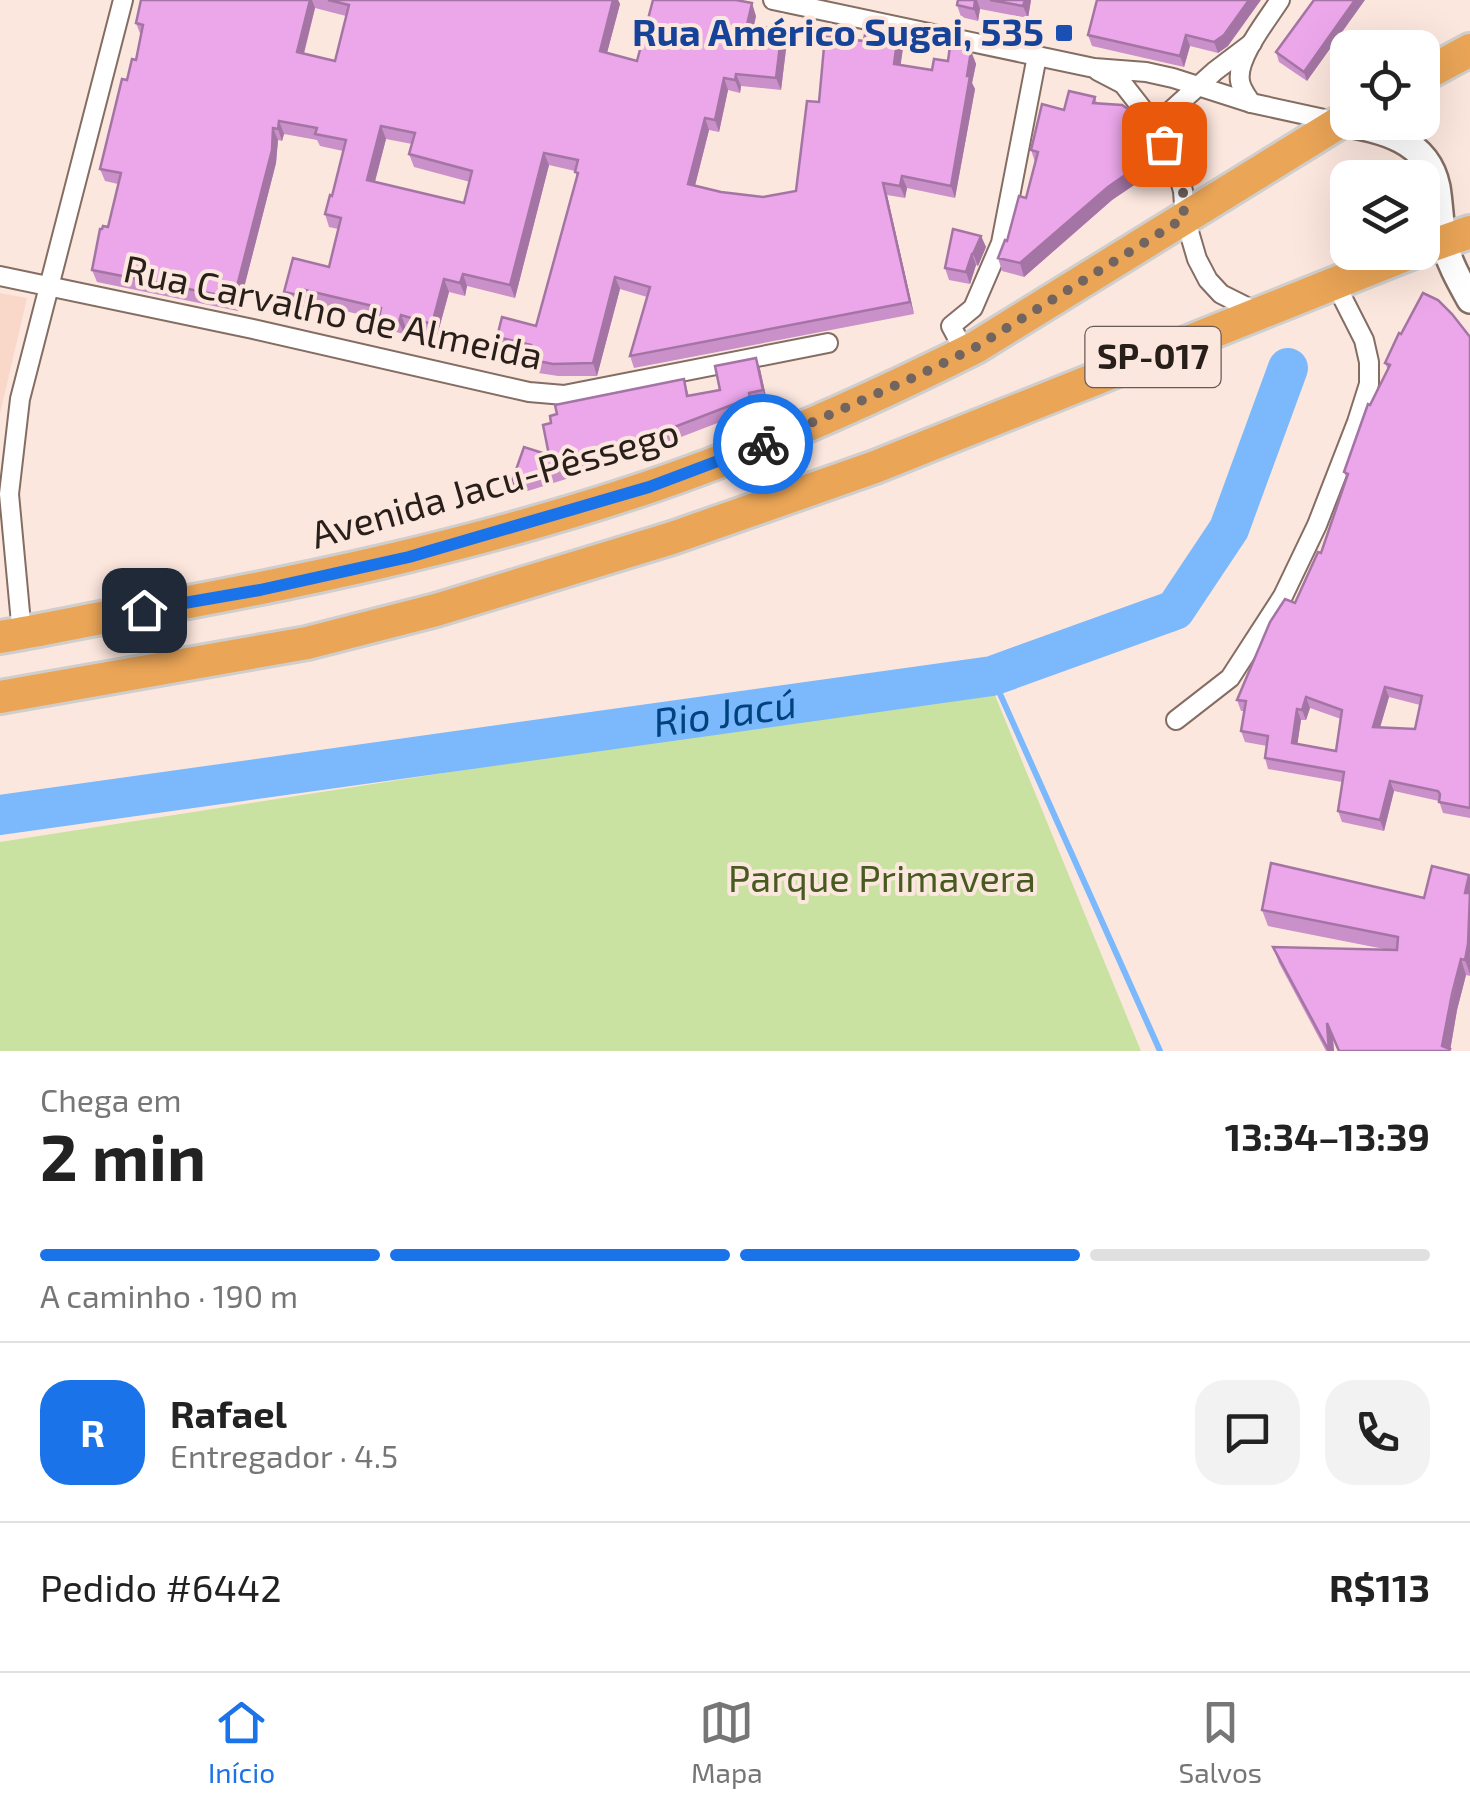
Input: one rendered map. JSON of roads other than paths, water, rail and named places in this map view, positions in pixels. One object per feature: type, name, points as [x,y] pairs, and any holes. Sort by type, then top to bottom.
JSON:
[{"type":"highway","points":[[1440,66],[1470,50]]},
{"type":"highway","name":"Avenida Jacu-Pêssego","points":[[11,636],[279,586],[409,557],[649,487],[753,448],[965,352],[1330,128]]},
{"type":"highway","name":"SP-017","points":[[0,698],[307,643],[436,610],[672,538],[875,467],[1367,270]]},
{"type":"street","points":[[11,636],[9,494],[20,400],[123,0]]},
{"type":"street","points":[[774,0],[1094,68],[1146,72],[1251,103],[1330,118]]},
{"type":"street","points":[[1251,103],[1239,78],[1241,65],[1280,0]]},
{"type":"street","points":[[1155,125],[1252,44]]},
{"type":"street","points":[[965,352],[951,326],[974,308],[1001,244],[1038,56]]},
{"type":"street","points":[[1094,68],[1123,84],[1155,125],[1178,174],[1184,218],[1208,280],[1221,294],[1261,314]]},
{"type":"street","points":[[1402,140],[1423,154],[1436,181],[1445,241],[1454,271],[1470,300]]},
{"type":"street","name":"Rua Carvalho de Almeida","points":[[0,276],[529,392],[564,395],[828,343]]},
{"type":"street","points":[[1176,720],[1230,678],[1283,596],[1302,560],[1357,422],[1370,384],[1369,362],[1364,340],[1335,283]]},
{"type":"waterway","name":"Rio Jacú","points":[[0,815],[992,676],[1175,610],[1229,529],[1288,368]]},
{"type":"waterway","points":[[992,676],[1160,1051]]},
{"type":"place","name":"Rua Américo Sugai, 535","points":[[1064,33]]},
{"type":"park label","name":"Parque Primavera","points":[[882,879]]}]
